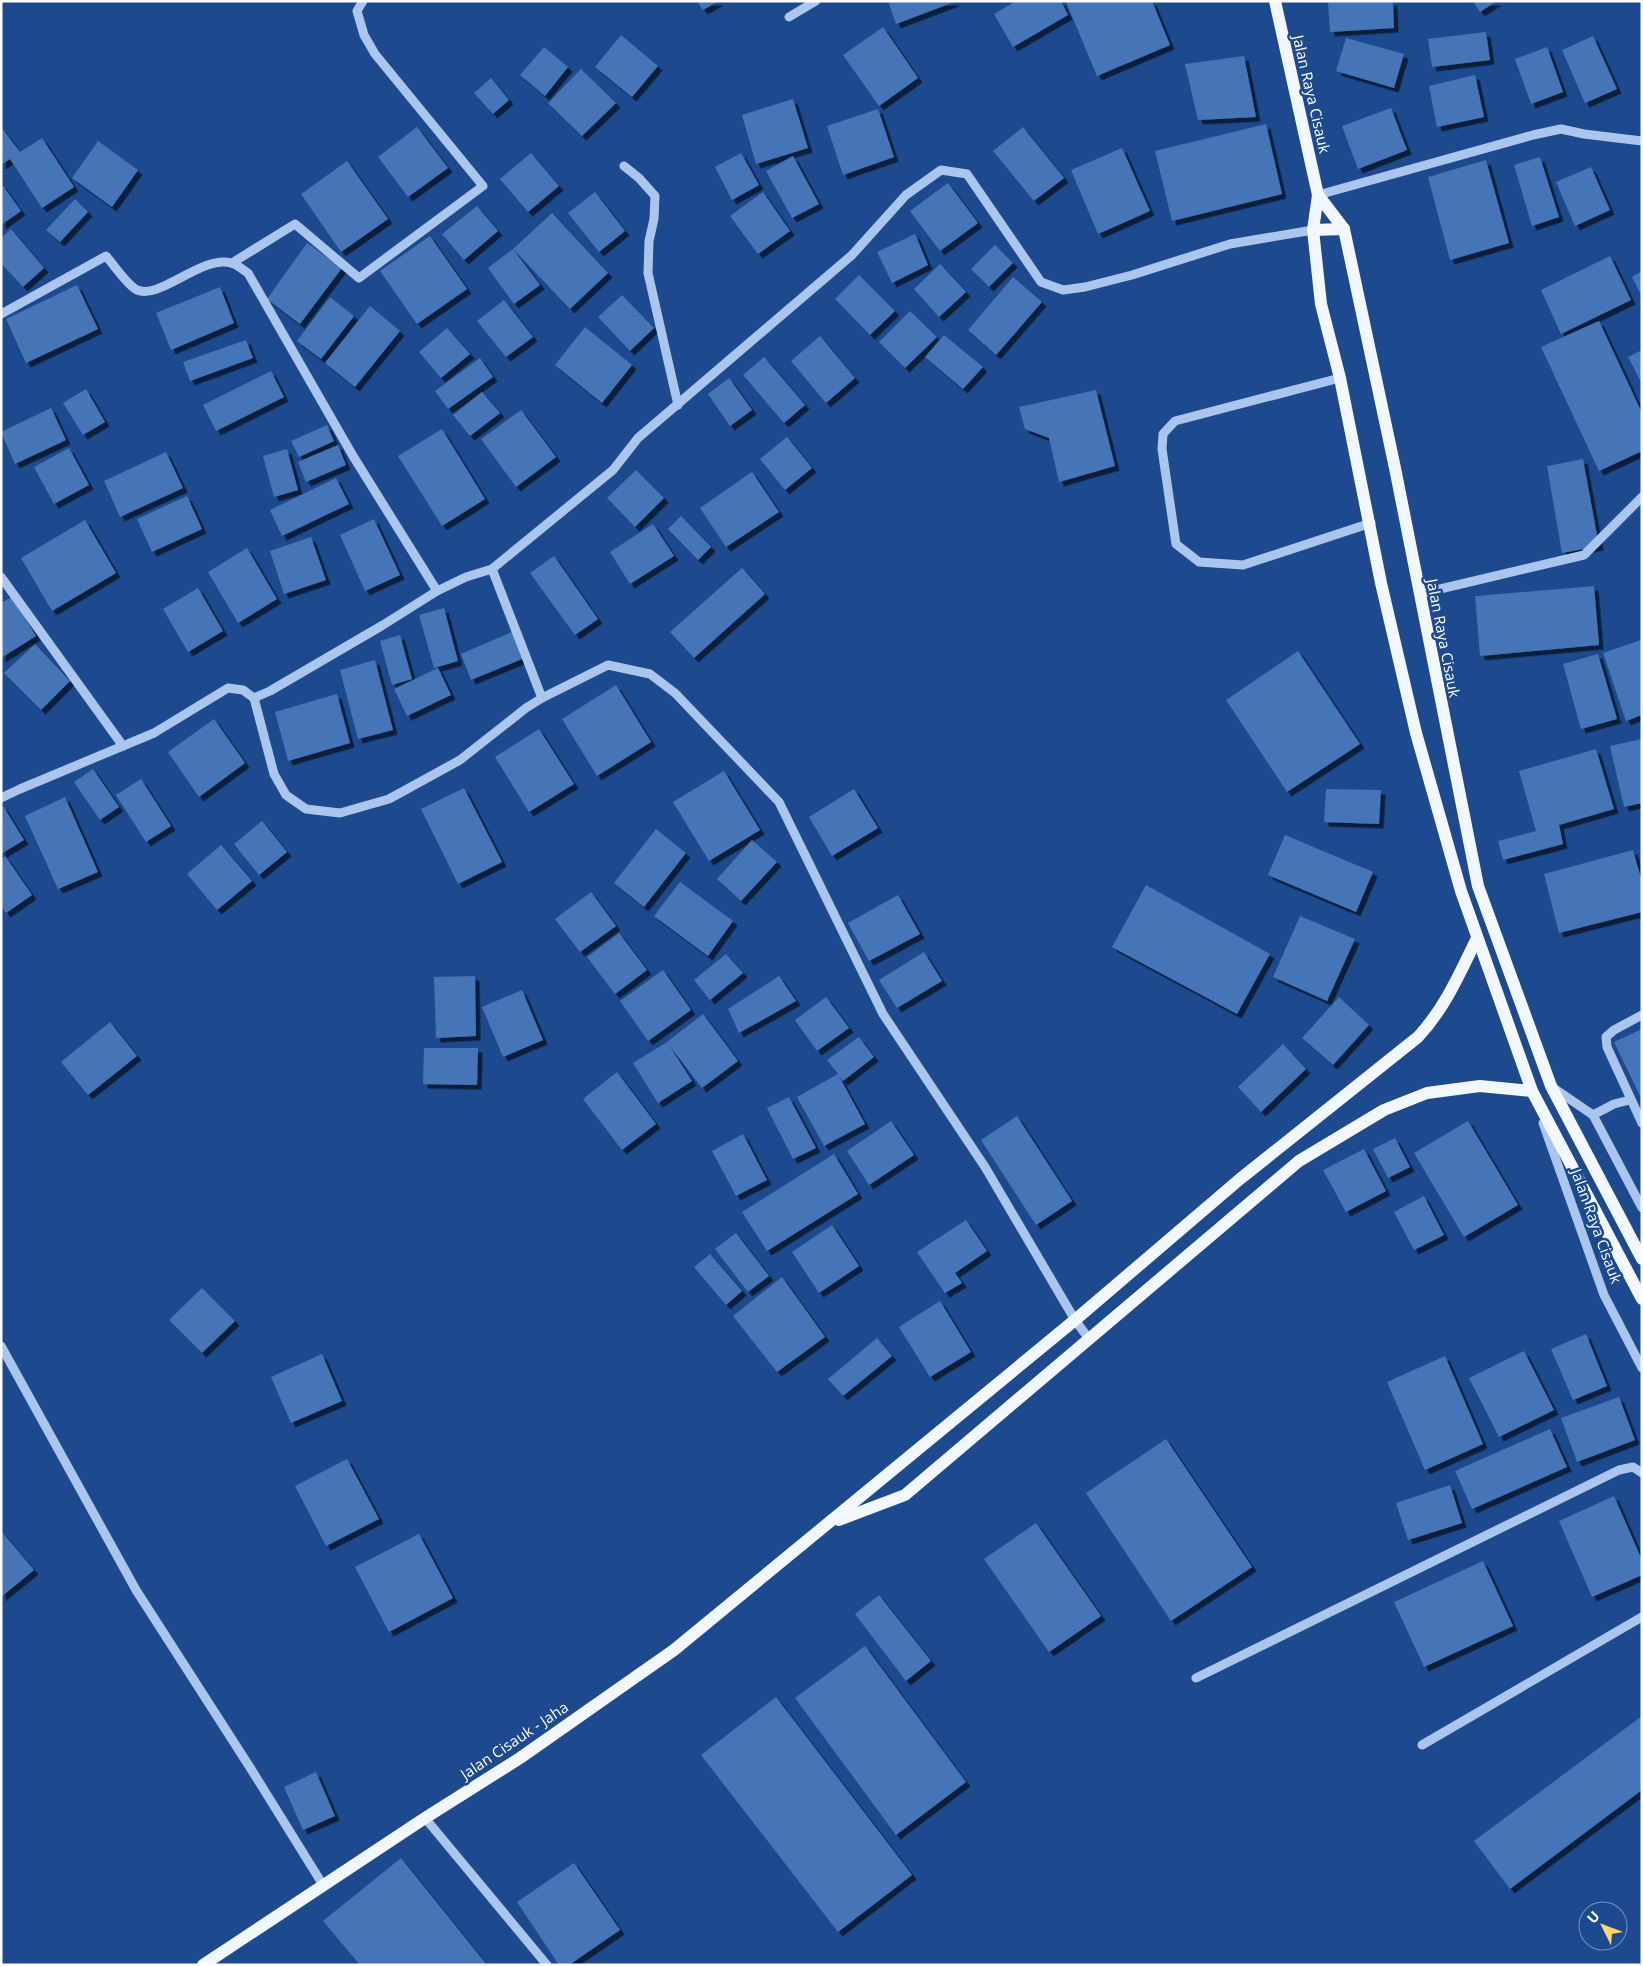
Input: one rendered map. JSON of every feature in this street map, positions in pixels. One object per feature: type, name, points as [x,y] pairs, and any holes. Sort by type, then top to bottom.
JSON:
[{"type":"main road","name":"Jalan Raya Cisauk","points":[[1274,1],[1318,195],[1313,230],[1321,304],[1340,378],[1382,583],[1416,733],[1461,891],[1532,1091],[1642,1299]]},
{"type":"main road","name":"Jalan Raya Cisauk","points":[[1318,195],[1344,229],[1393,459],[1478,886],[1551,1086],[1642,1258]]},
{"type":"main road","points":[[1313,230],[1344,229]]},
{"type":"main road","name":"Jalan Cisauk - Jaha","points":[[203,1965],[425,1818],[520,1758],[674,1650],[1075,1320],[1240,1179],[1418,1037],[1449,997],[1477,938]]},
{"type":"main road","points":[[828,1524],[906,1494],[1299,1161],[1384,1110],[1427,1094],[1480,1086],[1532,1091]]},
{"type":"street","points":[[232,263],[295,224],[359,278],[483,186],[375,54],[364,34],[357,11],[363,1]]},
{"type":"street","points":[[789,17],[816,1]]},
{"type":"street","points":[[1318,195],[1533,134],[1561,129],[1584,134],[1642,141]]},
{"type":"street","points":[[624,166],[639,178],[655,196],[654,219],[649,241],[648,273],[678,405]]},
{"type":"street","points":[[254,698],[270,691],[384,625],[437,591],[466,577],[492,569],[613,470],[638,438],[852,255],[906,195],[941,170],[967,174],[1041,282],[1063,290],[1085,287],[1132,275],[1230,244],[1313,230]]},
{"type":"street","points":[[1,314],[106,256],[132,286],[138,290],[145,291],[155,289],[214,262],[232,263],[248,273],[353,456],[437,591]]},
{"type":"street","points":[[1340,378],[1175,421],[1164,434],[1162,449],[1176,544],[1199,562],[1243,565],[1371,523]]},
{"type":"street","points":[[1419,594],[1584,555],[1642,497]]},
{"type":"street","points":[[492,569],[542,698]]},
{"type":"street","points":[[1,577],[123,746]]},
{"type":"street","points":[[1,798],[154,733],[228,688],[243,690],[254,698],[274,774],[286,795],[306,809],[340,813],[389,799],[452,764],[542,698],[608,665],[650,674],[675,693],[779,802],[883,1014],[985,1167],[1075,1320],[1089,1339]]},
{"type":"street","points":[[1642,1015],[1614,1030],[1606,1037],[1606,1047],[1642,1123]]},
{"type":"street","points":[[1551,1086],[1593,1115],[1642,1208]]},
{"type":"street","name":"Jalan Raya Cisauk","points":[[1532,1091],[1604,1295],[1642,1368]]},
{"type":"street","points":[[1593,1115],[1614,1104],[1630,1100]]},
{"type":"street","points":[[1,1346],[136,1590],[323,1885]]},
{"type":"street","points":[[1196,1678],[1619,1470],[1633,1467],[1642,1473]]},
{"type":"street","points":[[1422,1745],[1642,1617]]},
{"type":"street","points":[[425,1818],[547,1965]]},
{"type":"building","points":[[697,1],[719,1],[703,10]]},
{"type":"building","points":[[888,1],[957,1],[896,24]]},
{"type":"building","points":[[1016,1],[1061,1],[1068,15],[1013,47],[994,14]]},
{"type":"building","points":[[1152,1],[1170,45],[1097,76],[1066,2]]},
{"type":"building","points":[[1328,1],[1393,1],[1394,28],[1330,32]]},
{"type":"building","points":[[1473,1],[1497,1],[1480,12]]},
{"type":"building","points":[[883,27],[918,78],[879,106],[843,55]]},
{"type":"building","points":[[1486,32],[1490,60],[1432,67],[1428,39]]},
{"type":"building","points":[[621,35],[658,66],[632,97],[595,67]]},
{"type":"building","points":[[1593,36],[1617,89],[1585,103],[1562,50]]},
{"type":"building","points":[[1346,38],[1404,54],[1394,88],[1336,71]]},
{"type":"building","points":[[544,47],[568,67],[545,96],[520,75]]},
{"type":"building","points":[[1547,47],[1563,92],[1531,104],[1515,59]]},
{"type":"building","points":[[1244,56],[1256,117],[1198,120],[1185,64]]},
{"type":"building","points":[[581,69],[616,103],[582,136],[548,103]]},
{"type":"building","points":[[1475,75],[1484,117],[1437,127],[1429,86]]},
{"type":"building","points":[[491,78],[509,100],[493,114],[474,93]]},
{"type":"building","points":[[793,99],[808,148],[756,164],[742,115]]},
{"type":"building","points":[[1391,108],[1407,150],[1358,169],[1342,126]]},
{"type":"building","points":[[878,109],[894,157],[843,175],[827,126]]},
{"type":"building","points":[[1266,124],[1282,194],[1172,221],[1155,151]]},
{"type":"building","points":[[1,127],[20,152],[42,138],[74,187],[42,208],[10,159],[1,165]]},
{"type":"building","points":[[417,127],[448,168],[408,197],[378,157]]},
{"type":"building","points":[[1023,127],[1064,178],[1034,201],[993,151]]},
{"type":"building","points":[[98,141],[138,170],[112,207],[72,178]]},
{"type":"building","points":[[1122,148],[1150,211],[1098,234],[1071,170]]},
{"type":"building","points":[[531,153],[559,186],[528,212],[500,179]]},
{"type":"building","points":[[741,153],[759,185],[732,200],[715,167]]},
{"type":"building","points":[[793,156],[819,204],[792,218],[766,171]]},
{"type":"building","points":[[1540,157],[1559,217],[1532,226],[1514,165]]},
{"type":"building","points":[[1486,160],[1509,243],[1450,260],[1428,177]]},
{"type":"building","points":[[347,161],[388,219],[341,252],[301,194]]},
{"type":"building","points":[[1591,167],[1610,210],[1575,226],[1556,182]]},
{"type":"building","points":[[1,183],[21,211],[1,225]]},
{"type":"building","points":[[948,183],[978,223],[940,251],[910,211]]},
{"type":"building","points":[[595,192],[625,231],[599,252],[568,213]]},
{"type":"building","points":[[763,192],[790,231],[758,254],[730,216]]},
{"type":"building","points":[[75,199],[88,212],[60,242],[46,230]]},
{"type":"building","points":[[477,206],[498,231],[464,260],[442,234]]},
{"type":"building","points":[[552,213],[608,273],[570,309],[513,249]]},
{"type":"building","points":[[11,229],[44,268],[23,287],[1,263],[1,238]]},
{"type":"building","points":[[915,234],[928,265],[892,283],[877,252]]},
{"type":"building","points":[[430,236],[467,289],[417,324],[380,271]]},
{"type":"building","points":[[307,243],[342,268],[300,324],[267,299]]},
{"type":"building","points":[[995,245],[1013,263],[989,287],[971,269]]},
{"type":"building","points":[[513,249],[540,285],[514,304],[488,268]]},
{"type":"building","points":[[1610,256],[1631,300],[1561,334],[1541,290]]},
{"type":"building","points":[[940,264],[966,292],[939,317],[914,289]]},
{"type":"building","points":[[1642,271],[1642,297],[1632,277]]},
{"type":"building","points":[[859,275],[895,311],[870,335],[835,299]]},
{"type":"building","points":[[1013,277],[1042,302],[996,355],[968,330]]},
{"type":"building","points":[[77,285],[98,329],[26,363],[6,319]]},
{"type":"building","points":[[220,287],[234,323],[171,350],[156,313]]},
{"type":"building","points":[[622,295],[654,328],[630,351],[598,317]]},
{"type":"building","points":[[330,297],[354,316],[321,359],[297,341]]},
{"type":"building","points":[[504,300],[533,337],[506,357],[477,321]]},
{"type":"building","points":[[370,306],[400,331],[355,387],[325,363]]},
{"type":"building","points":[[910,311],[937,337],[905,368],[879,342]]},
{"type":"building","points":[[1599,321],[1642,413],[1642,451],[1599,471],[1541,347]]},
{"type":"building","points":[[585,327],[632,365],[602,403],[555,365]]},
{"type":"building","points":[[447,328],[470,354],[441,378],[419,352]]},
{"type":"building","points":[[944,335],[983,367],[963,389],[925,357]]},
{"type":"building","points":[[820,336],[855,378],[826,403],[791,361]]},
{"type":"building","points":[[246,340],[253,358],[190,381],[183,362]]},
{"type":"building","points":[[1642,350],[1642,384],[1628,357]]},
{"type":"building","points":[[764,357],[805,405],[784,423],[743,375]]},
{"type":"building","points":[[480,358],[493,377],[448,409],[435,391]]},
{"type":"building","points":[[271,371],[284,397],[216,431],[203,405]]},
{"type":"building","points":[[729,378],[752,410],[730,426],[708,394]]},
{"type":"building","points":[[86,389],[105,422],[83,435],[63,403]]},
{"type":"building","points":[[1096,390],[1115,466],[1059,482],[1049,438],[1025,429],[1019,407]]},
{"type":"building","points":[[482,392],[500,413],[470,436],[453,415]]},
{"type":"building","points":[[51,408],[66,440],[15,464],[1,432]]},
{"type":"building","points":[[521,410],[556,457],[516,487],[481,439]]},
{"type":"building","points":[[327,425],[334,441],[299,457],[291,441]]},
{"type":"building","points":[[442,429],[485,499],[442,526],[398,456]]},
{"type":"building","points":[[787,437],[812,468],[785,490],[760,459]]},
{"type":"building","points":[[338,445],[346,465],[306,482],[298,462]]},
{"type":"building","points":[[69,448],[89,485],[54,504],[34,467]]},
{"type":"building","points":[[287,449],[298,490],[274,497],[263,456]]},
{"type":"building","points":[[166,452],[183,488],[120,517],[104,481]]},
{"type":"building","points":[[1583,459],[1599,546],[1562,553],[1547,466]]},
{"type":"building","points":[[636,470],[664,498],[635,527],[607,498]]},
{"type":"building","points":[[752,472],[779,512],[726,547],[700,508]]},
{"type":"building","points":[[336,478],[349,504],[282,536],[270,510]]},
{"type":"building","points":[[187,496],[202,529],[152,552],[137,519]]},
{"type":"building","points":[[681,516],[711,547],[698,560],[668,529]]},
{"type":"building","points":[[374,519],[400,575],[365,591],[340,535]]},
{"type":"building","points":[[85,520],[116,573],[52,611],[21,558]]},
{"type":"building","points":[[653,524],[674,556],[630,584],[610,552]]},
{"type":"building","points":[[311,537],[326,580],[284,594],[270,551]]},
{"type":"building","points":[[247,548],[277,599],[238,623],[208,572]]},
{"type":"building","points":[[554,556],[598,619],[575,635],[530,573]]},
{"type":"building","points":[[742,568],[765,594],[694,658],[670,632]]},
{"type":"building","points":[[1594,586],[1599,645],[1480,656],[1475,596]]},
{"type":"building","points":[[198,588],[223,631],[188,652],[163,609]]},
{"type":"building","points":[[12,597],[36,636],[1,658],[1,603]]},
{"type":"building","points":[[444,608],[458,661],[434,668],[419,615]]},
{"type":"building","points":[[512,632],[522,659],[471,680],[461,654]]},
{"type":"building","points":[[400,635],[412,679],[392,685],[380,641]]},
{"type":"building","points":[[1641,640],[1642,715],[1626,721],[1603,653]]},
{"type":"building","points":[[35,644],[70,681],[41,710],[4,673]]},
{"type":"building","points":[[1298,651],[1360,744],[1287,792],[1226,700]]},
{"type":"building","points":[[1598,654],[1617,719],[1581,729],[1563,664]]},
{"type":"building","points":[[375,660],[393,730],[358,739],[340,670]]},
{"type":"building","points":[[438,668],[451,695],[407,716],[394,689]]},
{"type":"building","points":[[616,685],[651,742],[597,776],[562,719]]},
{"type":"building","points":[[337,694],[350,743],[288,761],[275,712]]},
{"type":"building","points":[[214,719],[245,763],[199,797],[168,752]]},
{"type":"building","points":[[539,729],[574,784],[529,812],[495,757]]},
{"type":"building","points":[[1642,739],[1642,803],[1624,807],[1610,746]]},
{"type":"building","points":[[1596,749],[1614,809],[1559,825],[1563,844],[1503,860],[1498,841],[1536,831],[1519,771]]},
{"type":"building","points":[[93,769],[119,807],[100,820],[74,782]]},
{"type":"building","points":[[724,771],[760,830],[709,861],[673,802]]},
{"type":"building","points":[[141,779],[171,826],[146,842],[116,795]]},
{"type":"building","points":[[464,788],[502,862],[458,884],[421,809]]},
{"type":"building","points":[[854,789],[878,828],[832,856],[809,817]]},
{"type":"building","points":[[1326,789],[1381,790],[1379,824],[1324,822]]},
{"type":"building","points":[[65,797],[98,872],[58,889],[25,816]]},
{"type":"building","points":[[3,806],[24,840],[1,854],[1,807]]},
{"type":"building","points":[[262,821],[287,852],[259,875],[234,844]]},
{"type":"building","points":[[656,829],[686,853],[644,907],[614,883]]},
{"type":"building","points":[[1285,835],[1373,872],[1356,912],[1268,875]]},
{"type":"building","points":[[752,840],[777,862],[741,901],[717,879]]},
{"type":"building","points":[[221,845],[252,881],[217,910],[187,874]]},
{"type":"building","points":[[1633,850],[1642,882],[1642,912],[1559,933],[1544,874]]},
{"type":"building","points":[[5,856],[32,895],[6,913],[1,906],[1,859]]},
{"type":"building","points":[[680,882],[733,921],[708,956],[654,916]]},
{"type":"building","points":[[1146,885],[1270,954],[1237,1014],[1112,947]]},
{"type":"building","points":[[591,892],[616,926],[580,952],[555,919]]},
{"type":"building","points":[[898,895],[920,934],[869,961],[848,923]]},
{"type":"building","points":[[1300,916],[1355,939],[1327,1001],[1273,977]]},
{"type":"building","points":[[619,933],[647,970],[615,994],[587,957]]},
{"type":"building","points":[[924,952],[942,981],[897,1008],[879,980]]},
{"type":"building","points":[[726,954],[743,973],[710,1000],[694,980]]},
{"type":"building","points":[[663,970],[691,1010],[648,1041],[620,1001]]},
{"type":"building","points":[[475,976],[476,1036],[436,1038],[434,977]]},
{"type":"building","points":[[779,976],[796,1001],[739,1033],[728,1009]]},
{"type":"building","points":[[522,990],[543,1040],[503,1057],[482,1007]]},
{"type":"building","points":[[826,997],[849,1028],[817,1051],[795,1020]]},
{"type":"building","points":[[1339,997],[1369,1025],[1333,1065],[1302,1038]]},
{"type":"building","points":[[703,1014],[738,1061],[702,1088],[669,1045],[692,1081],[658,1103],[633,1063],[667,1042]]},
{"type":"building","points":[[110,1022],[137,1056],[88,1095],[61,1062]]},
{"type":"building","points":[[1642,1029],[1642,1100],[1614,1042]]},
{"type":"building","points":[[859,1037],[874,1057],[843,1081],[839,1076],[865,1124],[824,1146],[797,1097],[838,1074],[827,1060]]},
{"type":"building","points":[[1283,1044],[1306,1069],[1261,1112],[1238,1087]]},
{"type":"building","points":[[424,1048],[478,1048],[477,1085],[423,1084]]},
{"type":"building","points":[[617,1072],[656,1124],[622,1150],[583,1099]]},
{"type":"building","points":[[789,1097],[816,1148],[793,1159],[767,1108]]},
{"type":"building","points":[[1017,1116],[1072,1201],[1036,1225],[981,1140]]},
{"type":"building","points":[[891,1121],[914,1155],[869,1185],[847,1151]]},
{"type":"building","points":[[1468,1121],[1518,1205],[1464,1237],[1414,1153]]},
{"type":"building","points":[[743,1134],[767,1180],[736,1196],[712,1151]]},
{"type":"building","points":[[1395,1138],[1410,1167],[1388,1178],[1373,1149]]},
{"type":"building","points":[[1364,1149],[1386,1191],[1346,1212],[1323,1170]]},
{"type":"building","points":[[834,1154],[858,1194],[767,1251],[742,1212]]},
{"type":"building","points":[[1424,1196],[1444,1235],[1414,1250],[1394,1212]]},
{"type":"building","points":[[966,1220],[987,1251],[955,1273],[962,1283],[945,1293],[917,1252]]},
{"type":"building","points":[[832,1225],[859,1266],[819,1293],[792,1252]]},
{"type":"building","points":[[736,1233],[769,1276],[748,1292],[715,1249]]},
{"type":"building","points":[[710,1254],[742,1291],[726,1305],[694,1267]]},
{"type":"building","points":[[782,1277],[825,1337],[777,1372],[733,1316]]},
{"type":"building","points":[[202,1288],[235,1321],[202,1353],[169,1320]]},
{"type":"building","points":[[940,1301],[971,1352],[930,1377],[899,1327]]},
{"type":"building","points":[[1586,1334],[1607,1386],[1573,1400],[1551,1349]]},
{"type":"building","points":[[877,1338],[892,1356],[843,1396],[828,1379]]},
{"type":"building","points":[[1524,1351],[1554,1410],[1499,1437],[1469,1378]]},
{"type":"building","points":[[322,1354],[342,1401],[291,1423],[271,1377]]},
{"type":"building","points":[[1445,1356],[1483,1444],[1425,1470],[1387,1382]]},
{"type":"building","points":[[1619,1397],[1635,1440],[1577,1462],[1561,1418]]},
{"type":"building","points":[[1550,1429],[1567,1467],[1472,1509],[1455,1471]]},
{"type":"building","points":[[1166,1439],[1252,1567],[1171,1621],[1086,1493]]},
{"type":"building","points":[[347,1459],[379,1519],[326,1546],[295,1486]]},
{"type":"building","points":[[1450,1485],[1462,1523],[1408,1540],[1396,1503]]},
{"type":"building","points":[[1614,1496],[1642,1560],[1642,1575],[1592,1597],[1559,1521]]},
{"type":"building","points":[[1036,1523],[1101,1616],[1049,1652],[984,1559]]},
{"type":"building","points":[[1,1531],[34,1570],[1,1597]]},
{"type":"building","points":[[419,1534],[453,1598],[389,1632],[355,1567]]},
{"type":"building","points":[[1483,1561],[1513,1626],[1424,1667],[1394,1602]]},
{"type":"building","points":[[879,1595],[931,1661],[906,1681],[855,1614]]},
{"type":"building","points":[[865,1646],[966,1782],[896,1835],[795,1698]]},
{"type":"building","points":[[776,1697],[912,1875],[838,1932],[701,1755]]},
{"type":"building","points":[[1642,1716],[1642,1790],[1510,1889],[1474,1841]]},
{"type":"building","points":[[316,1772],[335,1816],[303,1830],[284,1787]]},
{"type":"building","points":[[401,1858],[487,1965],[360,1965],[323,1921]]},
{"type":"building","points":[[574,1863],[620,1930],[569,1965],[559,1965],[517,1902]]}]
